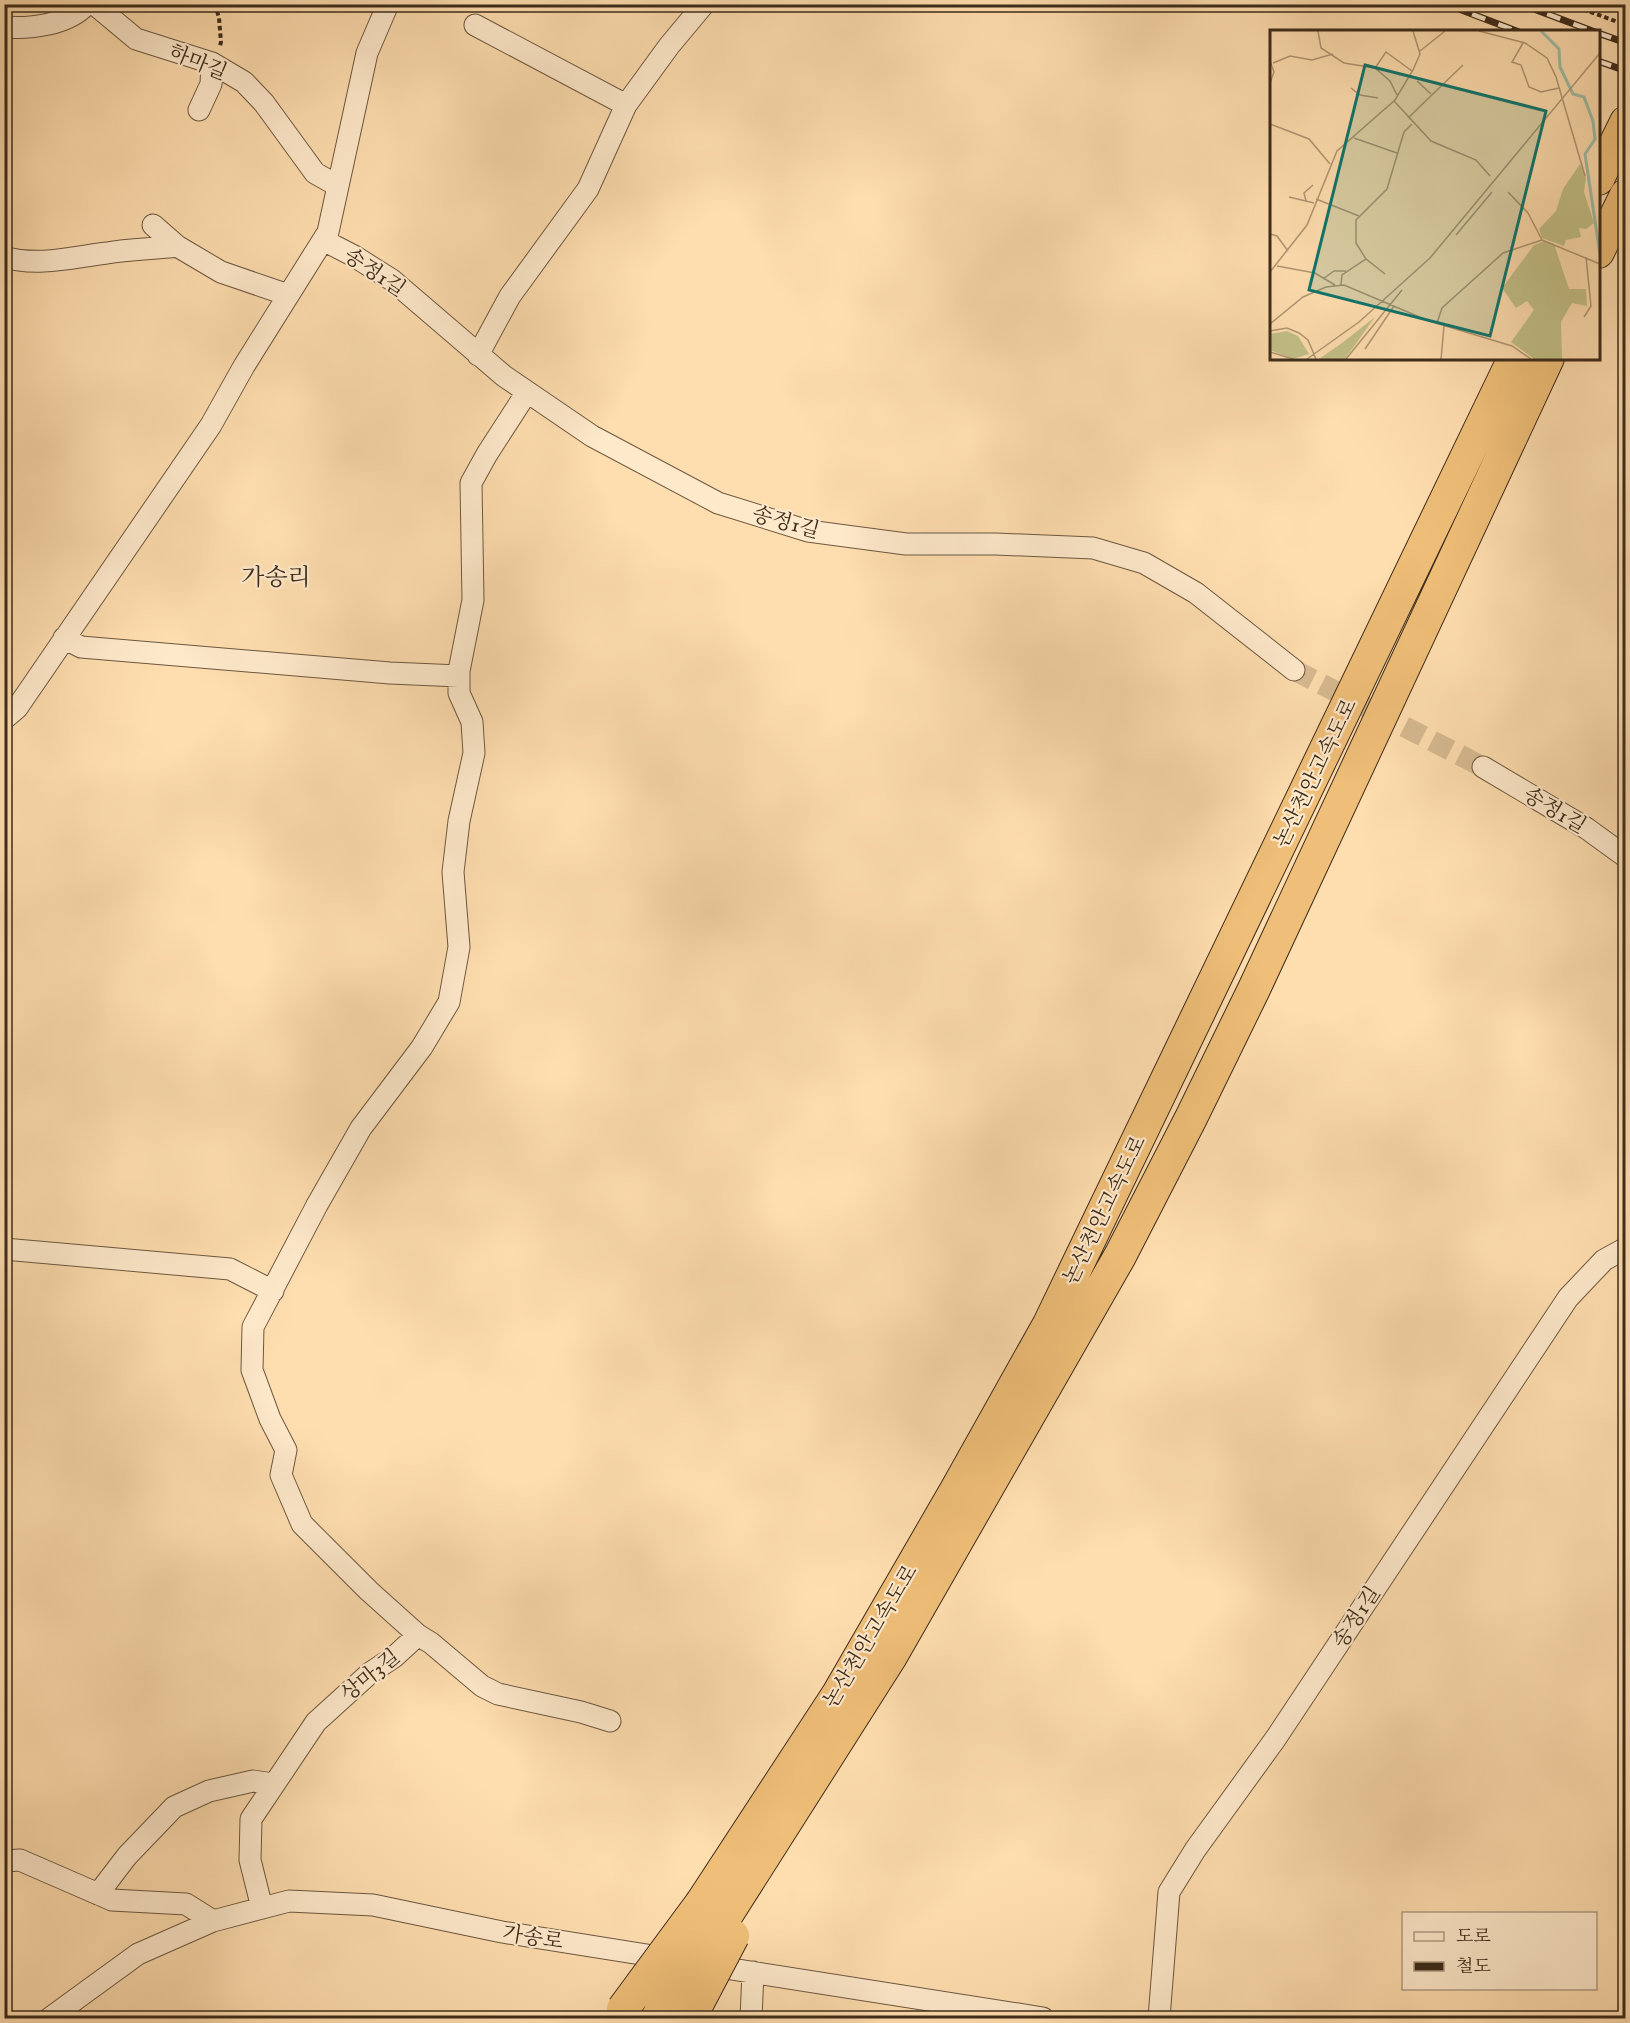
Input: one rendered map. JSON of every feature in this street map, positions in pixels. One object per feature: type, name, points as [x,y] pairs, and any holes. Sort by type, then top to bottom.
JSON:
[{"type":"highway","points":[[1600,177],[1626,122]]},
{"type":"highway","points":[[1600,250],[1626,195]]},
{"type":"highway","name":"논산천안고속도로","points":[[620,2014],[724,1912],[838,1694],[1049,1324],[1513,360]]},
{"type":"highway","name":"논산천안고속도로","points":[[657,2016],[794,1809],[890,1658],[1120,1256],[1254,990],[1547,360]]},
{"type":"highway","points":[[690,2018],[724,1912]]},
{"type":"street","points":[[4,27],[23,28],[61,20],[81,10],[87,4]]},
{"type":"street","name":"하마길","points":[[94,4],[136,39],[212,63],[244,82],[264,103],[315,173],[338,186]]},
{"type":"street","points":[[4,719],[17,708],[211,425],[328,232],[368,53],[388,4]]},
{"type":"street","points":[[478,355],[510,296],[588,189],[626,105],[669,46],[704,4]]},
{"type":"street","points":[[475,25],[626,105]]},
{"type":"street","points":[[199,110],[212,84],[212,63]]},
{"type":"street","points":[[153,225],[177,246],[221,272],[288,295]]},
{"type":"street","name":"송정1길","points":[[323,240],[392,280],[478,355],[592,436],[718,503],[808,531],[906,544],[996,544],[1093,548],[1144,563],[1196,592],[1294,670]]},
{"type":"street","points":[[4,257],[20,262],[50,261],[110,252],[177,246]]},
{"type":"street","points":[[418,1635],[369,1591],[302,1524],[281,1475],[286,1450],[270,1419],[252,1370],[253,1327],[317,1205],[361,1128],[422,1047],[448,1002],[459,947],[453,872],[459,821],[474,753],[472,722],[459,693],[459,676],[473,600],[471,483],[527,392]]},
{"type":"street","points":[[64,638],[81,647],[390,673],[459,676]]},
{"type":"street","name":"송정1길","points":[[1483,767],[1586,828],[1626,857]]},
{"type":"street","name":"송정1길","points":[[1158,2019],[1169,1892],[1276,1738],[1568,1298],[1604,1260],[1626,1248]]},
{"type":"street","points":[[4,1249],[230,1269],[273,1291]]},
{"type":"street","name":"상마3길","points":[[262,1908],[250,1860],[251,1819],[316,1722],[370,1673],[394,1657],[418,1635],[431,1642],[482,1686],[498,1694],[582,1712],[610,1721]]},
{"type":"street","points":[[98,1894],[126,1856],[174,1807],[209,1791],[253,1782],[273,1784]]},
{"type":"street","points":[[4,1861],[20,1860],[112,1900],[186,1904],[213,1921]]},
{"type":"street","name":"가송로","points":[[50,2019],[138,1954],[213,1921],[289,1901],[373,1905],[502,1932],[1043,2019]]},
{"type":"street","points":[[751,2019],[753,1972]]},
{"type":"path","points":[[212,63],[221,42],[215,4]]},
{"type":"path","points":[[1569,4],[1626,25]]},
{"type":"tunnel","points":[[1294,670],[1483,767]]},
{"type":"railway","points":[[1446,4],[1514,30]]},
{"type":"railway","points":[[1521,4],[1590,30]]},
{"type":"railway","points":[[1600,34],[1626,43]]},
{"type":"railway","points":[[1600,62],[1626,71]]},
{"type":"district","name":"가송리","points":[[276,577]]}]
